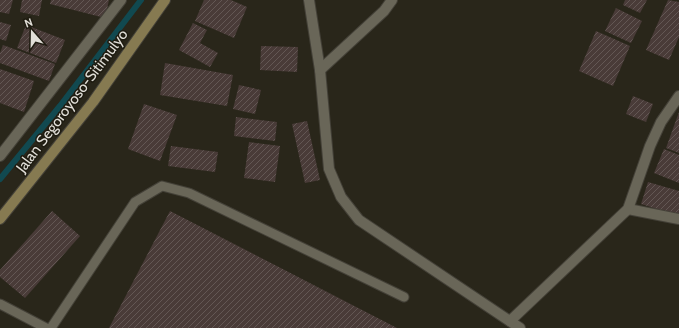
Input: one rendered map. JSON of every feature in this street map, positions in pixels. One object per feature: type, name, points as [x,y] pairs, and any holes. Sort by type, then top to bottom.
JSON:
[{"type":"main road","name":"Jalan Segoroyoso-Sitimulyo","points":[[0,219],[93,102],[165,0]]},
{"type":"street","points":[[0,156],[121,0]]},
{"type":"street","points":[[309,0],[320,70],[330,169],[341,197],[359,220],[520,328]]},
{"type":"street","points":[[320,70],[384,11],[392,0]]},
{"type":"street","points":[[510,321],[628,209],[650,146],[661,122],[679,96]]},
{"type":"street","points":[[628,209],[679,219]]},
{"type":"lane","points":[[51,328],[135,202],[162,186],[190,193],[404,297]]},
{"type":"lane","points":[[0,304],[46,328]]},
{"type":"building","points":[[0,0],[13,0],[9,14],[0,12]]},
{"type":"building","points":[[22,0],[42,0],[39,16],[20,12]]},
{"type":"building","points":[[51,0],[109,0],[105,18],[50,4]]},
{"type":"building","points":[[204,0],[231,0],[247,7],[234,38],[195,21]]},
{"type":"building","points":[[625,0],[647,0],[640,13],[623,5]]},
{"type":"building","points":[[668,0],[679,2],[679,37],[669,60],[646,50]]},
{"type":"building","points":[[616,8],[642,21],[631,43],[605,31]]},
{"type":"building","points":[[0,22],[11,25],[6,41],[0,39]]},
{"type":"building","points":[[193,23],[207,30],[200,43],[218,53],[210,67],[179,50]]},
{"type":"building","points":[[26,25],[65,40],[56,63],[17,48]]},
{"type":"building","points":[[596,31],[630,46],[613,86],[579,71]]},
{"type":"building","points":[[3,45],[55,64],[49,81],[0,63],[0,53]]},
{"type":"building","points":[[261,46],[298,47],[297,72],[260,70]]},
{"type":"building","points":[[165,63],[233,75],[227,106],[160,95]]},
{"type":"building","points":[[0,69],[34,81],[24,112],[0,103]]},
{"type":"building","points":[[239,85],[261,90],[255,114],[233,109]]},
{"type":"building","points":[[633,96],[653,104],[646,122],[626,114]]},
{"type":"building","points":[[144,104],[177,115],[160,161],[128,149]]},
{"type":"building","points":[[679,112],[679,153],[666,148]]},
{"type":"building","points":[[236,117],[277,122],[275,141],[234,136]]},
{"type":"building","points":[[307,121],[320,180],[305,183],[292,124]]},
{"type":"building","points":[[249,142],[280,146],[275,182],[244,178]]},
{"type":"building","points":[[171,146],[218,152],[215,172],[168,166]]},
{"type":"building","points":[[664,149],[679,155],[679,183],[654,173]]},
{"type":"building","points":[[648,182],[679,191],[679,216],[641,204]]},
{"type":"building","points":[[52,211],[80,236],[25,298],[0,277],[0,270]]},
{"type":"building","points":[[170,211],[397,328],[109,328]]},
{"type":"waterway","points":[[0,179],[60,106],[141,0]]}]
